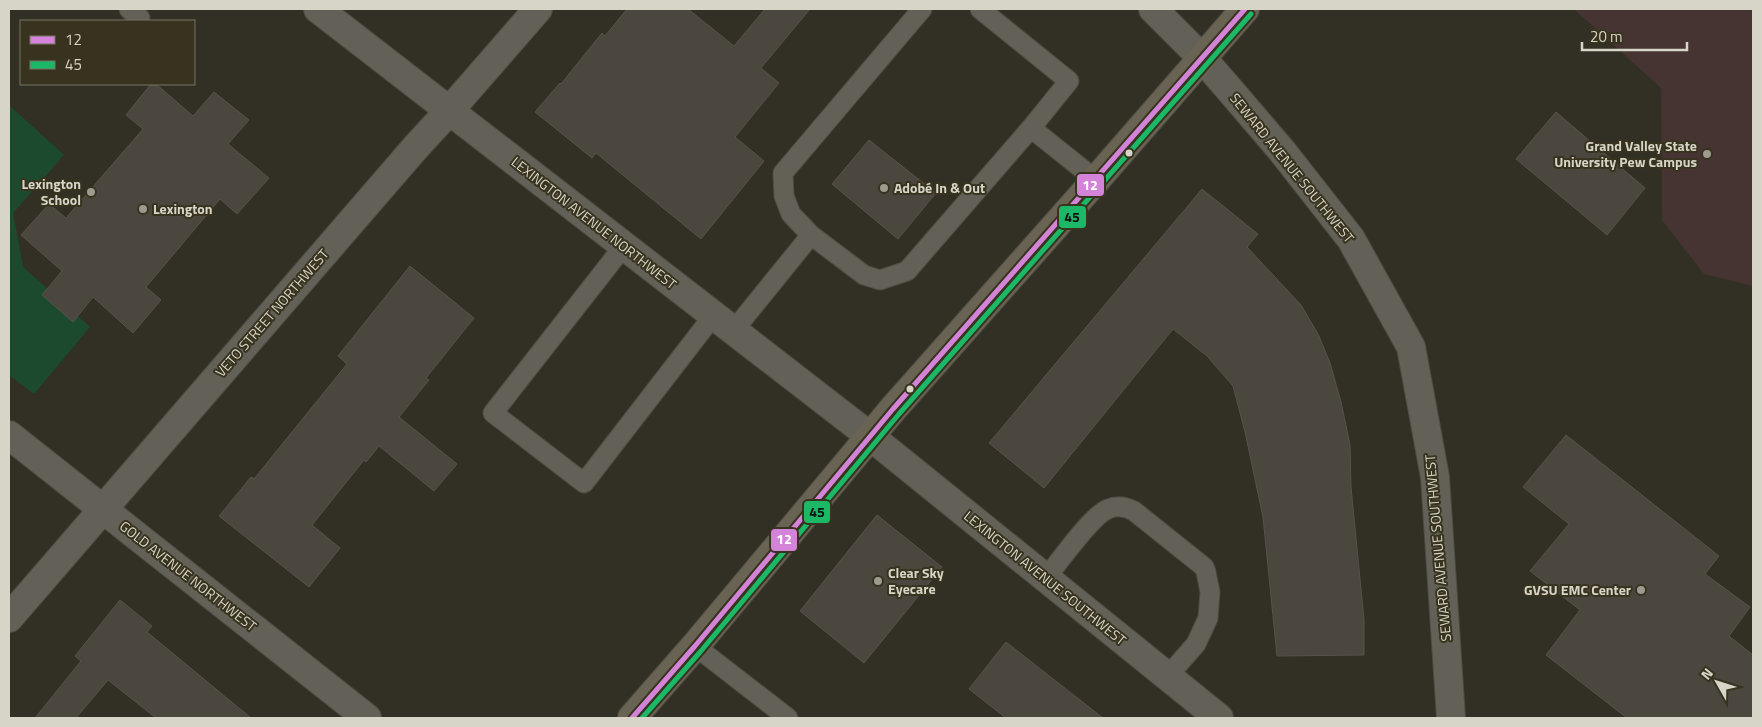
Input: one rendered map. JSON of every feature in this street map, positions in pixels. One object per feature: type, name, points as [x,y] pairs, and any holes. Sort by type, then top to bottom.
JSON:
[{"type":"main road","points":[[632,718],[695,646],[893,409],[1203,59],[1245,9]]},
{"type":"street","name":"LEXINGTON AVENUE NORTHWEST","points":[[318,9],[871,437]]},
{"type":"street","name":"VETO STREET NORTHWEST","points":[[9,618],[414,148],[450,110],[538,9]]},
{"type":"street","name":"SEWARD AVENUE SOUTHWEST","points":[[1153,9],[1203,59],[1282,152],[1351,239],[1411,347],[1435,477],[1451,718]]},
{"type":"street","name":"GOLD AVENUE NORTHWEST","points":[[9,435],[367,718]]},
{"type":"street","name":"LEXINGTON AVENUE SOUTHWEST","points":[[871,437],[1219,718]]},
{"type":"lane","points":[[129,9],[140,18],[139,20]]},
{"type":"lane","points":[[922,9],[783,173],[784,196],[791,214],[811,235],[864,275],[880,280],[907,271],[1031,128],[1069,81],[980,9]]},
{"type":"lane","points":[[1031,128],[1096,180]]},
{"type":"lane","points":[[623,246],[493,413],[584,482],[724,323],[811,235]]},
{"type":"lane","points":[[1046,578],[1093,519],[1108,509],[1124,507],[1134,511],[1204,567],[1210,592],[1208,618],[1196,644],[1167,676]]},
{"type":"lane","points":[[695,646],[788,718]]},
{"type":"shaded area","name":"Grand Valley State University Pew Campus","points":[[1574,9],[1753,9],[1753,286],[1704,274],[1662,220],[1661,88]]},
{"type":"green space","points":[[9,105],[64,155],[13,213],[23,267],[90,327],[34,394],[9,375]]},
{"type":"building","points":[[627,9],[688,9],[734,46],[765,9],[810,9],[761,68],[779,83],[735,137],[764,161],[701,239],[596,153],[592,158],[535,112],[561,84],[602,33],[605,36]]},
{"type":"building","name":"Lexington","points":[[150,85],[157,85],[193,116],[214,92],[249,120],[228,144],[269,178],[237,214],[220,199],[146,287],[161,300],[133,333],[93,297],[73,322],[42,295],[62,271],[21,235],[49,204],[66,218],[143,129],[126,115]]},
{"type":"building","points":[[1556,112],[1645,188],[1607,235],[1516,159]]},
{"type":"building","name":"Adobé In & Out","points":[[869,140],[936,193],[898,239],[832,184]]},
{"type":"building","points":[[1202,189],[1258,234],[1247,247],[1301,305],[1318,334],[1330,363],[1350,445],[1351,487],[1364,620],[1364,655],[1277,656],[1263,517],[1233,386],[1207,356],[1173,329],[1044,488],[989,443]]},
{"type":"building","points":[[410,266],[474,318],[426,378],[429,380],[399,417],[457,464],[434,491],[379,446],[366,462],[364,460],[312,525],[340,548],[309,587],[219,516],[251,477],[254,479],[347,364],[338,356]]},
{"type":"building","name":"GVSU EMC Center","points":[[1566,435],[1719,556],[1705,574],[1750,607],[1729,636],[1753,655],[1753,718],[1627,718],[1546,655],[1580,610],[1530,571],[1569,524],[1523,487]]},
{"type":"building","name":"Clear Sky Eyecare","points":[[877,515],[942,567],[864,663],[800,611]]},
{"type":"building","points":[[120,600],[152,626],[147,632],[251,718],[156,718],[108,680],[76,718],[35,718],[81,661],[75,656]]},
{"type":"building","points":[[1006,642],[1103,718],[1006,718],[969,689]]},
{"type":"transit line","name":"12","points":[[632,718],[695,646],[893,409],[1245,9]]},
{"type":"transit line","name":"45","points":[[642,718],[701,651],[899,414],[1251,14]]},
{"type":"place","name":"Grand Valley State University Pew Campus","points":[[1707,154]]},
{"type":"place","name":"Adobé In & Out","points":[[884,188]]},
{"type":"place","name":"Lexington School","points":[[91,192]]},
{"type":"place","name":"Lexington","points":[[143,209]]},
{"type":"place","name":"Clear Sky Eyecare","points":[[878,581]]},
{"type":"place","name":"GVSU EMC Center","points":[[1641,590]]}]
